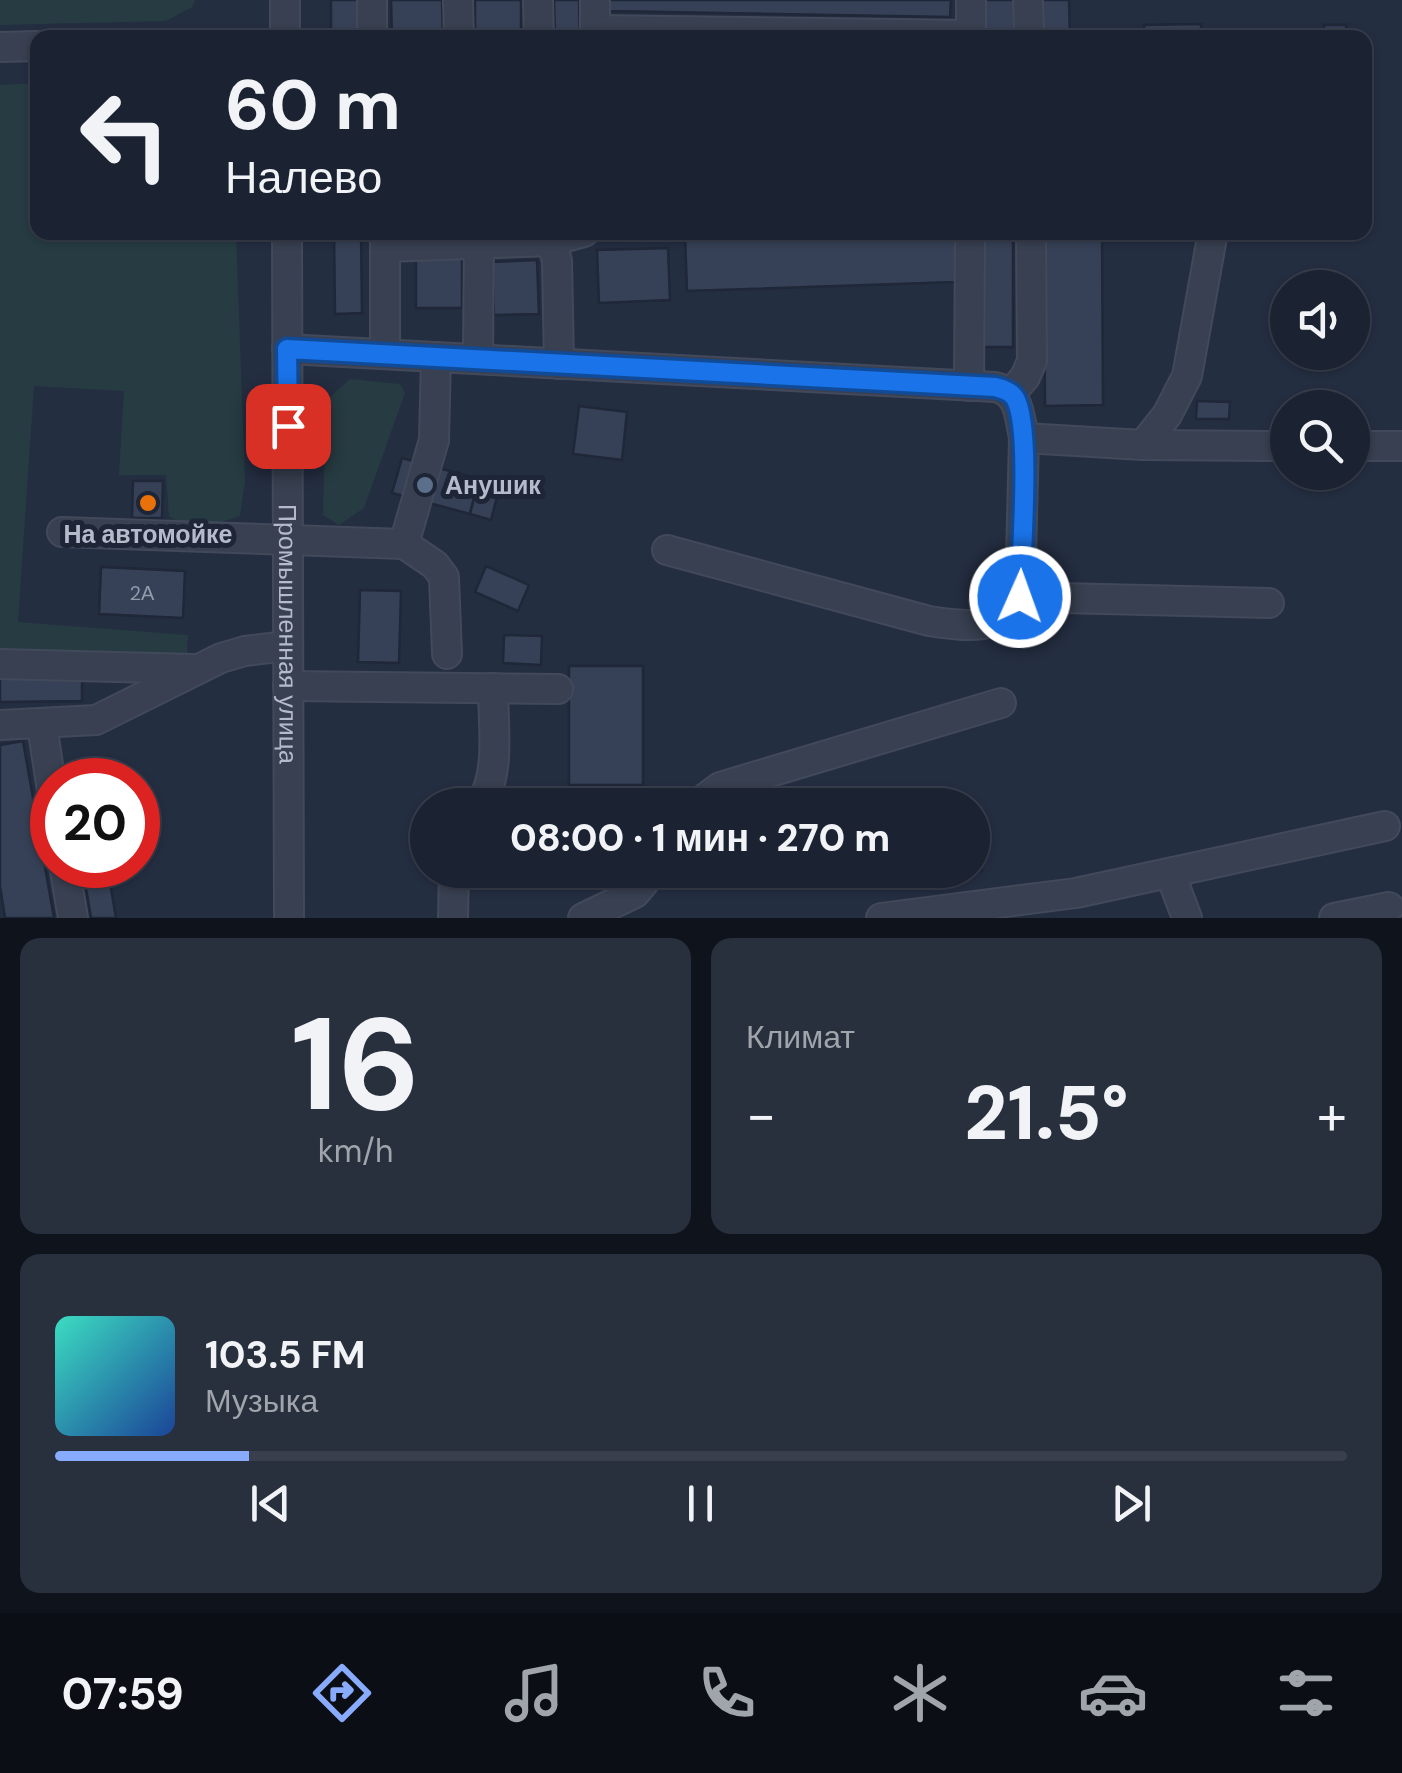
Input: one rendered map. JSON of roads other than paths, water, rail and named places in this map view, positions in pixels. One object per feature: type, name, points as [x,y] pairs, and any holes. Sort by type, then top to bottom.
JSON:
[{"type":"street","points":[[285,0],[285,30]]},
{"type":"street","points":[[372,0],[372,30]]},
{"type":"street","points":[[458,0],[458,30]]},
{"type":"street","points":[[538,0],[539,30]]},
{"type":"street","points":[[595,0],[595,30]]},
{"type":"street","points":[[971,0],[971,30]]},
{"type":"street","points":[[1028,0],[1028,30]]},
{"type":"street","points":[[0,47],[30,46]]},
{"type":"street","name":"Промышленная улица","points":[[286,240],[290,918]]},
{"type":"street","points":[[385,354],[386,240]]},
{"type":"street","points":[[478,360],[479,240]]},
{"type":"street","points":[[551,240],[557,260],[559,364]]},
{"type":"street","points":[[968,386],[970,240]]},
{"type":"street","points":[[1010,394],[1025,377],[1032,360],[1031,240]]},
{"type":"street","points":[[1143,445],[1167,415],[1188,376],[1212,240]]},
{"type":"street","points":[[287,349],[995,387],[1015,397],[1024,438],[1020,597],[1002,620],[953,625],[667,550]]},
{"type":"street","points":[[404,544],[434,440],[436,357]]},
{"type":"street","points":[[1024,438],[1143,445],[1270,446]]},
{"type":"street","points":[[1370,446],[1402,446]]},
{"type":"street","points":[[62,532],[404,544],[435,565],[444,578],[446,654]]},
{"type":"street","points":[[1020,597],[1269,603]]},
{"type":"street","points":[[0,725],[96,720],[244,652],[288,646]]},
{"type":"street","points":[[0,664],[200,669]]},
{"type":"street","points":[[288,686],[558,689]]},
{"type":"street","points":[[487,788],[492,765],[493,688]]},
{"type":"street","points":[[719,788],[1000,703]]},
{"type":"street","points":[[42,725],[47,758]]},
{"type":"street","points":[[881,918],[955,914],[1076,893],[1385,826]]},
{"type":"street","points":[[1170,873],[1186,918]]},
{"type":"street","points":[[68,888],[73,918]]},
{"type":"street","points":[[453,918],[454,888]]},
{"type":"street","points":[[582,918],[639,888]]},
{"type":"street","points":[[1334,918],[1388,908]]},
{"type":"place","name":"Анушик","points":[[425,485]]},
{"type":"place","name":"На автомойке","points":[[148,503]]}]
